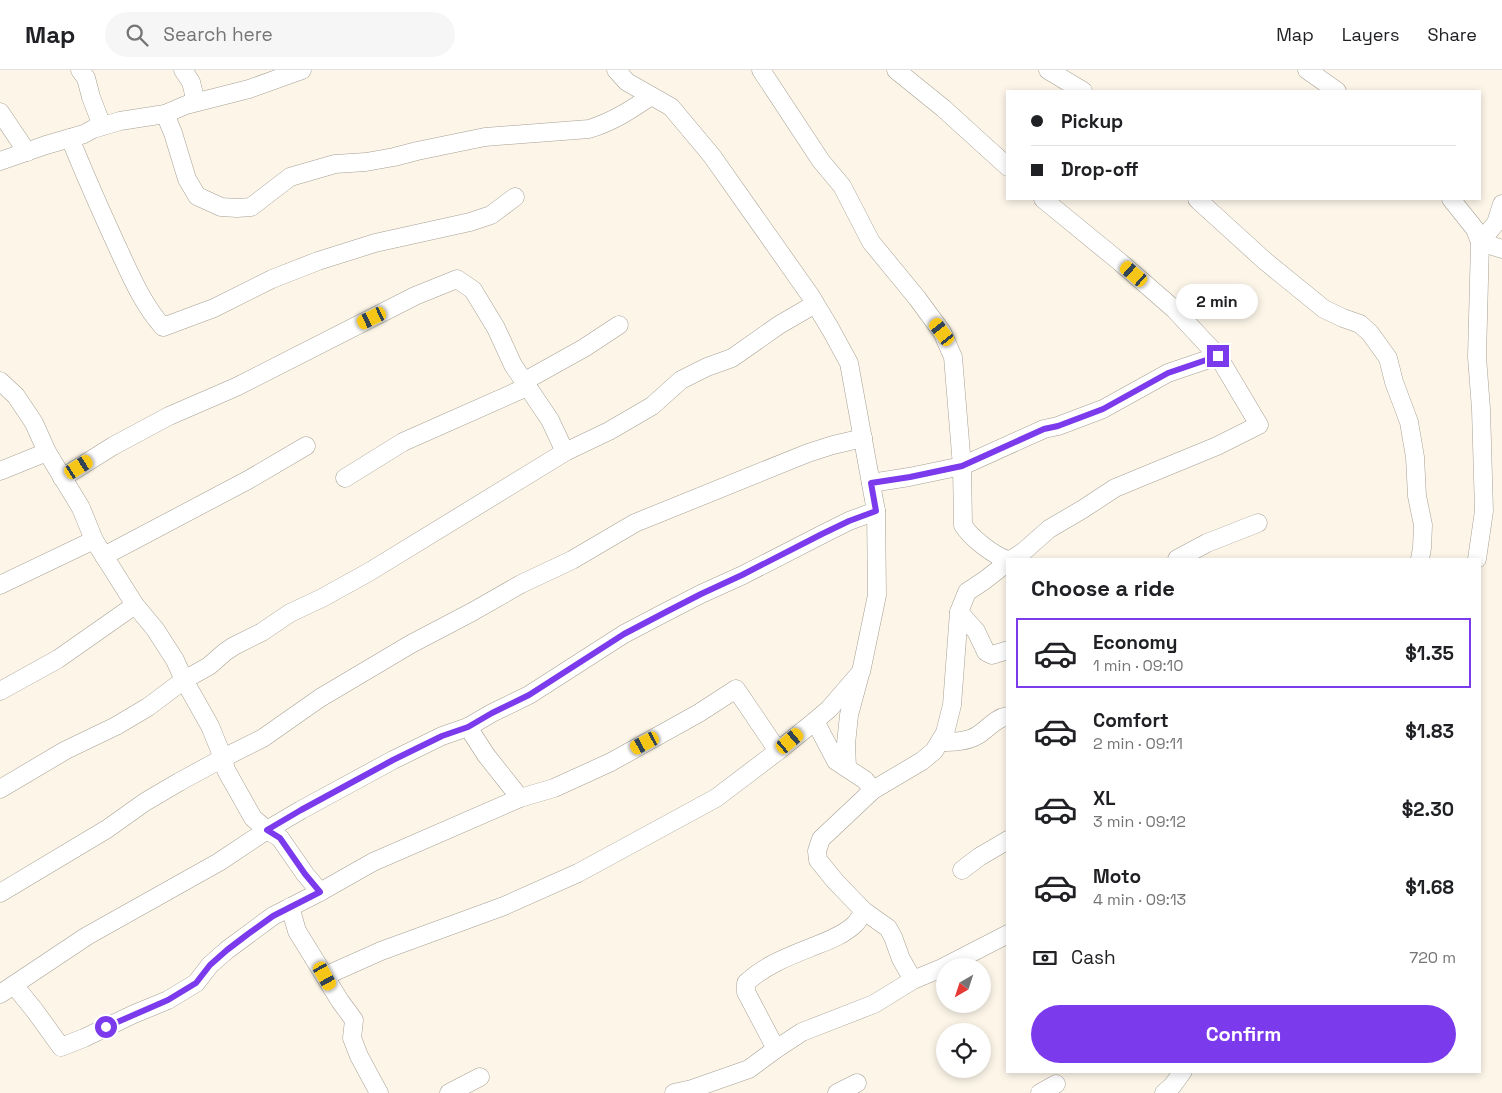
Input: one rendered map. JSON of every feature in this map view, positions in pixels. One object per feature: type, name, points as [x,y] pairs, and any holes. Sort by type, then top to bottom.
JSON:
[{"type":"street","points":[[80,70],[86,78],[102,126]]},
{"type":"street","points":[[183,70],[190,82],[196,102]]},
{"type":"street","points":[[0,161],[84,134],[102,126],[120,121],[165,114],[186,105],[249,89],[302,70]]},
{"type":"street","points":[[616,70],[627,82],[671,107],[712,156],[816,304],[849,363],[876,511],[877,595],[861,672],[849,715],[846,744],[847,768]]},
{"type":"street","points":[[761,70],[821,161],[842,186],[871,242],[942,332],[953,357],[962,466],[963,525],[975,540],[1006,560]]},
{"type":"street","points":[[896,70],[943,108],[1006,165]]},
{"type":"street","points":[[1048,70],[1081,90]]},
{"type":"street","points":[[1307,70],[1336,90]]},
{"type":"street","points":[[165,114],[187,179],[197,196],[221,207],[237,208],[251,207],[290,178],[335,164],[366,162],[394,157],[485,137],[589,129],[602,125],[628,112],[651,96]]},
{"type":"street","points":[[0,112],[27,152]]},
{"type":"street","points":[[70,138],[99,208],[134,281],[156,320],[163,326],[214,308],[272,279],[318,261],[375,243],[470,222],[491,215],[515,197]]},
{"type":"street","points":[[1014,558],[1049,529],[1083,510],[1114,488],[1217,446],[1259,425],[1218,356],[1174,309],[1044,200]]},
{"type":"street","points":[[1197,200],[1265,261],[1324,309],[1360,324],[1370,333],[1388,358],[1394,382],[1409,422],[1415,457],[1418,496],[1423,525],[1420,558]]},
{"type":"street","points":[[1453,200],[1475,229],[1480,242],[1477,357],[1481,409],[1484,511],[1477,558]]},
{"type":"street","points":[[1480,242],[1496,223],[1502,204]]},
{"type":"street","points":[[1480,242],[1502,250]]},
{"type":"street","points":[[62,478],[113,446],[170,416],[236,388],[415,296],[457,279],[473,290],[496,328],[513,365],[550,420],[564,452]]},
{"type":"street","points":[[0,789],[66,750],[132,717],[184,680],[209,666],[234,646],[262,632],[290,613],[369,572],[564,452],[609,431],[652,406],[682,380],[707,367],[732,358],[779,325],[816,304]]},
{"type":"street","points":[[345,478],[403,442],[525,384],[619,325]]},
{"type":"street","points":[[871,483],[962,466],[1044,429],[1058,426],[1103,409],[1168,373],[1218,356]]},
{"type":"street","points":[[0,381],[16,396],[34,423],[47,452],[81,508],[94,540],[135,605],[155,629],[175,660],[210,726],[226,770],[253,818],[280,838],[320,892]]},
{"type":"street","points":[[0,892],[107,829],[145,802],[179,782],[263,738],[320,698],[379,662],[521,584],[572,560],[636,523],[808,453],[863,438]]},
{"type":"street","points":[[104,556],[248,480],[306,446]]},
{"type":"street","points":[[0,471],[47,452]]},
{"type":"street","points":[[778,751],[736,689],[699,713],[611,762],[554,788],[520,798],[373,862],[273,916],[227,950],[210,965],[196,983],[168,1000],[84,1038],[61,1047],[36,1011],[7,989],[87,936],[219,862],[301,810],[393,760],[442,736],[468,727],[529,695],[624,634],[664,613],[849,521],[876,511]]},
{"type":"street","points":[[1179,558],[1207,543],[1258,523]]},
{"type":"street","points":[[0,584],[94,540]]},
{"type":"street","points":[[913,980],[901,959],[888,928],[864,912],[834,881],[818,860],[817,850],[821,839],[873,790],[922,761],[934,751],[940,742],[945,733],[952,705],[959,612],[967,592],[1006,563]]},
{"type":"street","points":[[0,691],[58,659],[135,605]]},
{"type":"street","points":[[959,612],[976,632],[986,652],[992,655],[1006,651]]},
{"type":"street","points":[[325,976],[381,951],[504,906],[578,873],[716,798],[829,709],[861,672]]},
{"type":"street","points":[[829,709],[849,715]]},
{"type":"street","points":[[940,742],[954,742],[977,736],[1000,717],[1006,716]]},
{"type":"street","points":[[814,721],[836,761],[865,780],[873,790]]},
{"type":"street","points":[[468,727],[486,755],[520,798]]},
{"type":"street","points":[[962,870],[979,857],[1006,841]]},
{"type":"street","points":[[290,907],[297,931],[340,1001],[354,1020],[352,1038],[359,1056],[379,1093]]},
{"type":"street","points":[[776,1049],[746,992],[746,983],[755,974],[768,967],[837,937],[854,925],[864,912]]},
{"type":"street","points":[[674,1093],[692,1089],[749,1069],[802,1032],[874,1004],[913,980],[952,963],[1006,935]]},
{"type":"street","points":[[1164,1093],[1181,1073]]},
{"type":"street","points":[[449,1093],[480,1077]]},
{"type":"street","points":[[837,1093],[857,1083]]},
{"type":"street","points":[[1040,1093],[1056,1084]]},
{"type":"route","points":[[106,1027],[168,1000],[196,983],[210,965],[248,934],[273,916],[320,892],[280,838],[267,830],[393,760],[442,736],[468,727],[529,695],[624,634],[664,613],[849,521],[876,511],[871,483],[962,466],[986,457],[1044,429],[1058,426],[1103,409],[1168,373],[1218,356]]}]
